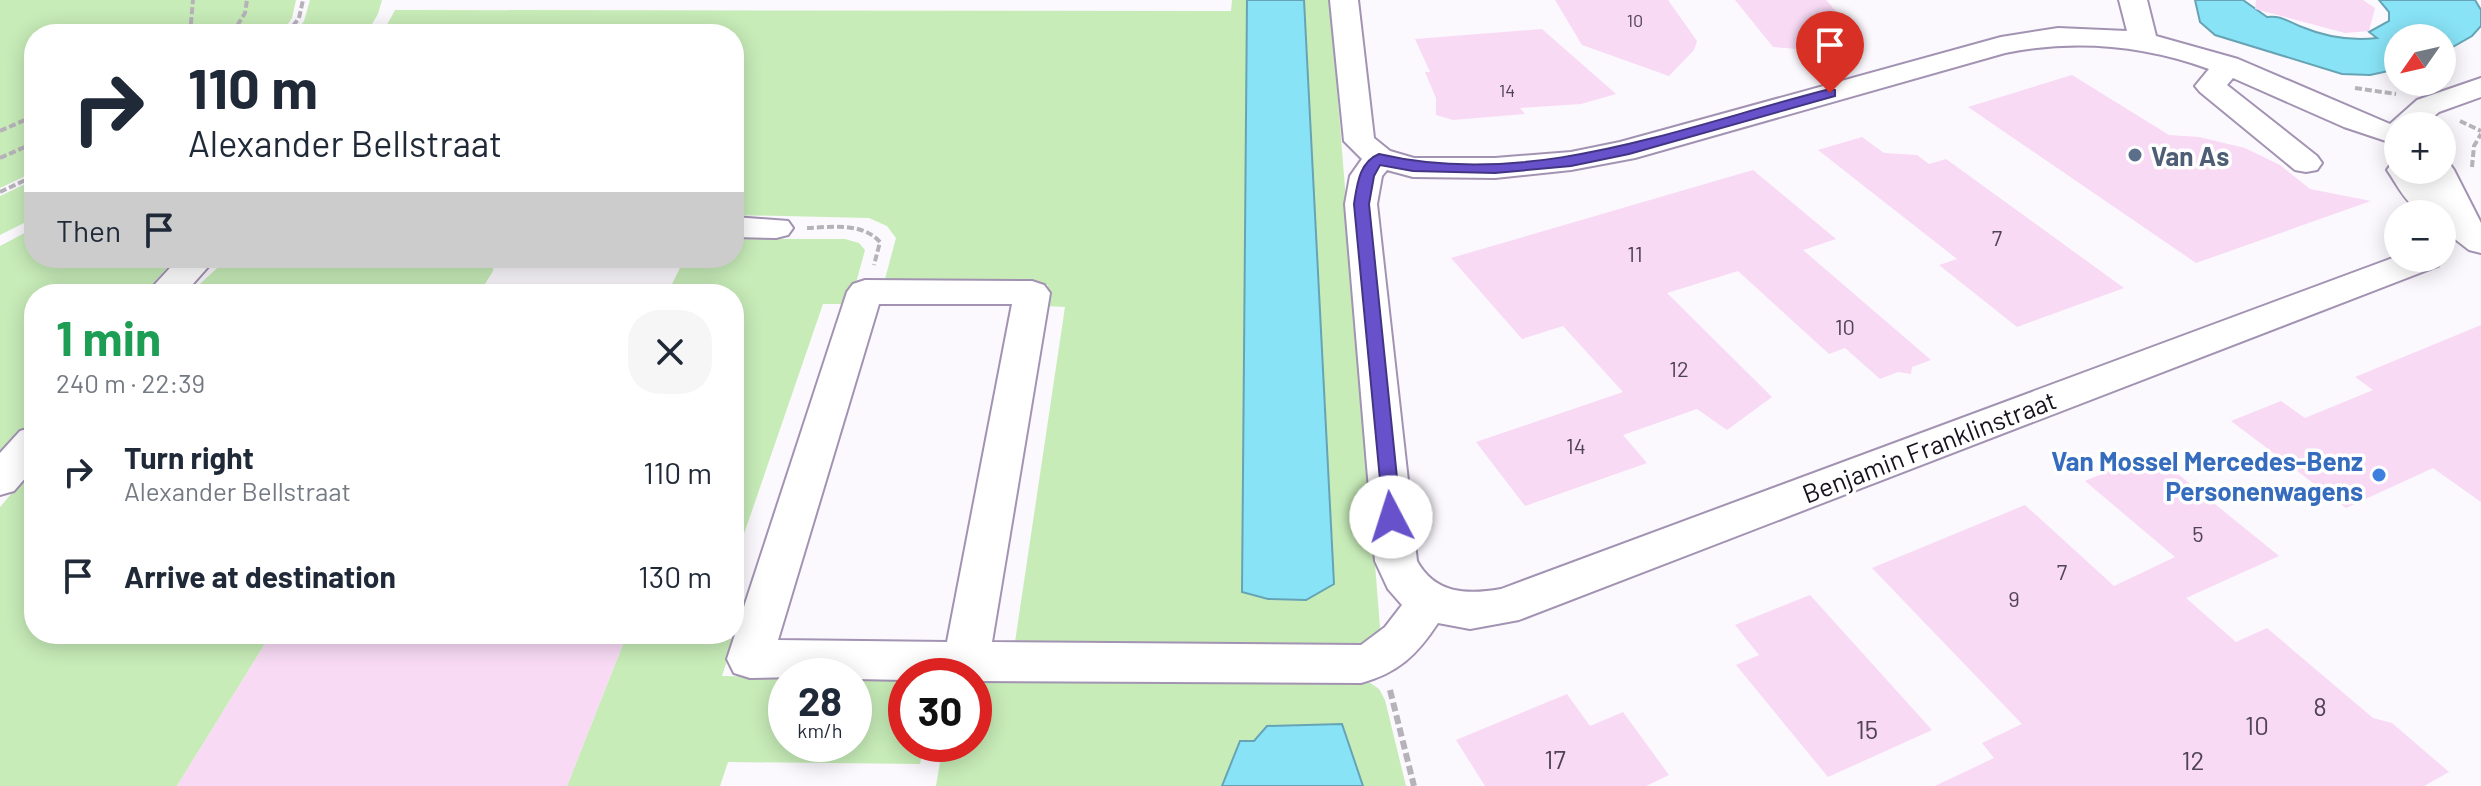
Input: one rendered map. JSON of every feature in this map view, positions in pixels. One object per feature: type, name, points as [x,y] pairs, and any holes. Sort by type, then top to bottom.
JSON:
[{"type":"street","points":[[1344,0],[1358,138],[1363,148],[1379,158],[1405,166],[1495,168],[1571,161],[1624,151],[2016,41],[2071,36],[2143,42],[2388,112]]},
{"type":"street","points":[[2133,0],[2143,42]]},
{"type":"street","points":[[2228,65],[2210,86],[2306,163]]},
{"type":"street","points":[[2427,112],[2481,87]]},
{"type":"street","points":[[2456,112],[2481,100]]},
{"type":"street","points":[[992,661],[1361,664],[1383,656],[1401,640],[1428,601],[1404,581],[1394,548],[1361,204],[1366,176],[1379,158]]},
{"type":"street","points":[[2413,184],[2424,199],[2468,242]]},
{"type":"street","points":[[2444,184],[2468,242]]},
{"type":"street","points":[[744,227],[776,228]]},
{"type":"street","points":[[174,284],[189,268]]},
{"type":"street","name":"Benjamin Franklinstraat","points":[[1428,601],[1467,612],[1503,607],[2389,272]]},
{"type":"street","points":[[888,660],[750,659],[865,292],[1032,293],[967,658]]},
{"type":"street","points":[[0,480],[24,452]]},
{"type":"path","points":[[192,24],[193,0]]},
{"type":"path","points":[[238,24],[245,13],[247,0]]},
{"type":"path","points":[[294,24],[303,0]]},
{"type":"path","points":[[2356,89],[2384,94],[2404,112]]},
{"type":"path","points":[[0,131],[24,120]]},
{"type":"path","points":[[2474,172],[2474,146],[2481,134]]},
{"type":"path","points":[[0,158],[24,147]]},
{"type":"path","points":[[0,192],[24,181]]},
{"type":"path","points":[[776,228],[852,228],[874,235],[880,247],[865,292]]},
{"type":"path","points":[[1383,656],[1403,752],[1414,786]]},
{"type":"green space","points":[[0,0],[296,0],[288,24],[24,24],[24,177],[0,188]]},
{"type":"green space","points":[[310,0],[382,0],[372,24],[302,24]]},
{"type":"green space","points":[[1232,0],[1247,0],[1242,592],[1334,584],[1304,0],[1330,0],[1380,627],[1378,633],[1362,646],[1015,642],[1065,307],[1045,306],[1048,285],[884,283],[896,238],[887,226],[869,218],[744,215],[744,24],[387,24],[395,10],[1231,11]]},
{"type":"green space","points":[[24,185],[24,223],[0,235],[0,196]]},
{"type":"green space","points":[[24,233],[24,268],[166,268],[153,284],[24,284],[24,433],[0,461],[0,246]]},
{"type":"green space","points":[[744,239],[845,239],[859,243],[865,250],[856,283],[852,283],[845,304],[823,304],[744,534],[744,284],[672,284],[680,268],[744,268]]},
{"type":"green space","points":[[217,268],[493,268],[485,284],[200,284]]},
{"type":"green space","points":[[24,479],[24,644],[265,644],[177,786],[0,786],[0,507]]},
{"type":"green space","points":[[623,644],[732,644],[722,676],[768,677],[768,762],[872,762],[872,678],[888,679],[888,762],[920,762],[920,764],[728,762],[720,786],[567,786]]},
{"type":"green space","points":[[992,679],[1366,680],[1379,689],[1385,700],[1406,786],[1363,786],[1341,724],[1267,726],[1254,741],[1240,742],[1222,786],[936,786],[940,762],[992,762]]},
{"type":"water","points":[[1247,0],[1304,0],[1334,584],[1306,600],[1268,599],[1242,592]]},
{"type":"water","points":[[2195,0],[2243,0],[2267,17],[2281,18],[2329,36],[2358,39],[2377,38],[2369,32],[2389,21],[2389,12],[2379,0],[2475,0],[2481,10],[2481,26],[2472,36],[2456,45],[2456,24],[2384,24],[2384,72],[2370,75],[2342,74],[2215,35],[2200,22]]},
{"type":"water","points":[[1342,724],[1363,786],[1222,786],[1240,741],[1254,741],[1267,726]]},
{"type":"building","points":[[1555,0],[1668,0],[1697,41],[1694,50],[1669,76],[1582,45]]},
{"type":"building","points":[[1735,0],[1826,0],[1856,34],[1798,49],[1773,47]]},
{"type":"building","points":[[2256,0],[2363,0],[2375,8],[2369,31],[2345,33],[2255,9]]},
{"type":"building","points":[[1542,29],[1616,94],[1581,104],[1520,108],[1525,114],[1453,120],[1436,115],[1436,98],[1425,72],[1430,72],[1415,39]]},
{"type":"building","points":[[2072,75],[2169,135],[2199,137],[2245,148],[2280,165],[2310,189],[2371,201],[2196,263],[1968,107]]},
{"type":"building","points":[[1862,137],[1884,153],[1917,155],[1929,164],[1946,159],[2124,288],[2017,327],[1939,265],[1957,259],[1818,150]]},
{"type":"building","points":[[1753,170],[1836,239],[1803,250],[1931,360],[1912,367],[1911,374],[1898,372],[1880,379],[1845,348],[1829,354],[1738,271],[1667,293],[1772,397],[1727,430],[1697,409],[1623,435],[1647,463],[1525,506],[1476,442],[1623,392],[1563,326],[1522,339],[1451,258]]},
{"type":"building","points":[[2481,325],[2481,502],[2433,468],[2346,508],[2231,421],[2281,401],[2305,418],[2373,390],[2355,377]]},
{"type":"building","points":[[2152,453],[2279,556],[2186,598],[2236,642],[2267,628],[2373,718],[2392,723],[2449,772],[2424,786],[1935,786],[1994,758],[1982,743],[2022,724],[1872,568],[2025,505],[2114,586],[2175,557],[2085,481]]},
{"type":"building","points":[[1810,595],[1932,730],[1828,777],[1736,665],[1759,655],[1735,625]]},
{"type":"building","points":[[265,644],[623,644],[567,786],[177,786]]},
{"type":"building","points":[[1567,694],[1590,726],[1623,712],[1669,775],[1646,786],[1485,786],[1456,740]]},
{"type":"place","name":"Van As","points":[[2135,155]]},
{"type":"place","name":"Van Mossel Mercedes-Benz Personenwagens","points":[[2379,475]]},
{"type":"route","points":[[1391,517],[1361,204],[1366,176],[1379,158],[1413,167],[1495,168],[1571,161],[1624,151],[1830,93]]}]
